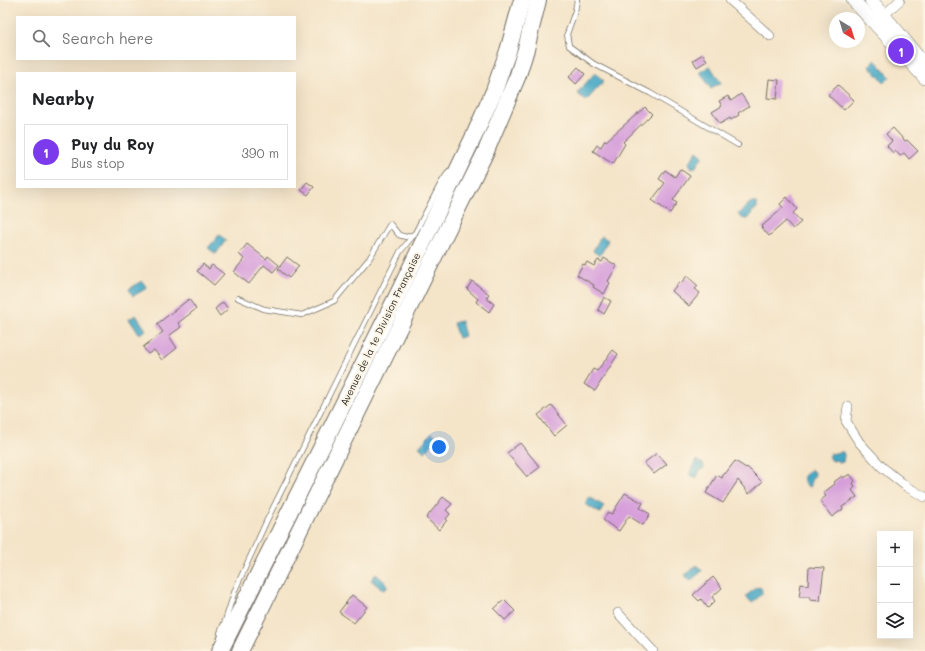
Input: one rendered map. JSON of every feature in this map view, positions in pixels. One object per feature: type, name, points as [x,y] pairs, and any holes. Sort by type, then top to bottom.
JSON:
[{"type":"highway","name":"Avenue de la 1e Division Française","points":[[219,645],[400,290],[481,121],[494,91],[508,51],[522,0]]},
{"type":"highway","name":"Avenue de la 1e Division Française","points":[[240,651],[486,151],[518,75],[538,0]]},
{"type":"main road","points":[[853,0],[902,37],[925,66]]},
{"type":"main road","points":[[871,0],[882,22],[925,78]]},
{"type":"street","points":[[730,0],[770,36]]},
{"type":"street","points":[[861,0],[882,22],[900,0]]},
{"type":"street","points":[[848,406],[846,421],[859,442],[882,467],[907,488],[925,497]]},
{"type":"street","points":[[618,612],[653,651]]},
{"type":"lane","points":[[577,0],[567,34],[569,46],[594,64],[650,93],[738,145]]},
{"type":"lane","points":[[457,158],[481,121]]},
{"type":"lane","points":[[219,645],[235,590],[267,520],[400,252],[415,233],[441,183],[453,165]]},
{"type":"lane","points":[[238,298],[264,309],[302,314],[334,301],[369,259],[390,224],[398,235],[406,237],[415,233]]},
{"type":"water","points":[[875,60],[890,77],[884,82],[869,66]]},
{"type":"water","points":[[710,66],[721,83],[719,85],[715,85],[711,89],[700,72]]},
{"type":"water","points":[[595,73],[604,81],[586,101],[577,93]]},
{"type":"water","points":[[697,151],[703,156],[695,168],[692,168],[689,163]]},
{"type":"water","points":[[753,202],[756,203],[757,208],[752,212],[748,219],[742,218],[738,214]]},
{"type":"water","points":[[219,235],[226,240],[216,254],[208,248]]},
{"type":"water","points":[[601,236],[608,240],[600,256],[593,251]]},
{"type":"water","points":[[142,281],[147,288],[133,296],[129,289]]},
{"type":"water","points":[[136,315],[146,330],[139,334],[129,319]]},
{"type":"water","points":[[461,321],[465,336],[458,338],[453,323]]},
{"type":"water","points":[[432,433],[438,438],[425,452],[419,447]]},
{"type":"water","points":[[843,452],[844,455],[843,462],[839,463],[837,460],[833,461],[828,456],[830,454]]},
{"type":"water","points":[[696,460],[703,464],[704,467],[701,469],[696,478],[689,474]]},
{"type":"water","points":[[811,470],[815,475],[811,480],[811,486],[809,487],[804,483],[804,476]]},
{"type":"water","points":[[589,497],[604,506],[600,513],[585,504]]},
{"type":"water","points":[[697,565],[702,571],[690,581],[685,575]]},
{"type":"water","points":[[376,574],[387,584],[387,588],[383,590],[371,580]]},
{"type":"water","points":[[757,587],[761,588],[761,592],[763,593],[752,603],[746,596]]},
{"type":"building","points":[[703,54],[707,61],[697,67],[693,60]]},
{"type":"building","points":[[578,67],[585,74],[576,84],[569,77]]},
{"type":"building","points":[[769,79],[779,80],[777,99],[767,98]]},
{"type":"building","points":[[838,85],[854,100],[844,110],[828,95]]},
{"type":"building","points":[[741,94],[749,106],[738,113],[739,115],[731,120],[730,118],[720,124],[712,112],[722,106],[719,101],[728,96],[731,101]]},
{"type":"building","points":[[645,107],[652,114],[623,142],[625,144],[613,164],[593,151],[597,145],[601,147],[605,140],[606,141]]},
{"type":"building","points":[[893,128],[905,141],[907,140],[918,151],[909,159],[904,153],[900,156],[895,150],[893,153],[887,146],[892,141],[886,134]]},
{"type":"building","points":[[680,169],[690,176],[673,200],[677,203],[670,213],[652,200],[665,183],[659,179],[665,170],[675,177]]},
{"type":"building","points":[[307,182],[314,187],[308,195],[301,190]]},
{"type":"building","points":[[787,197],[797,209],[793,213],[801,222],[793,229],[786,221],[769,236],[761,227],[783,208],[780,204]]},
{"type":"building","points":[[247,244],[266,259],[268,256],[279,265],[273,272],[264,265],[249,284],[234,272],[244,259],[239,254]]},
{"type":"building","points":[[287,257],[299,266],[289,278],[278,269]]},
{"type":"building","points":[[604,258],[617,266],[608,281],[610,283],[604,294],[593,287],[594,285],[577,275],[583,264],[585,265],[587,262],[594,266],[598,260],[602,262]]},
{"type":"building","points":[[203,264],[209,269],[212,265],[224,274],[214,285],[197,271]]},
{"type":"building","points":[[687,276],[698,286],[695,289],[700,293],[689,306],[672,291],[679,282],[681,283]]},
{"type":"building","points":[[472,281],[489,294],[486,298],[494,304],[489,312],[476,302],[478,299],[467,289]]},
{"type":"building","points":[[604,297],[611,301],[604,314],[598,310]]},
{"type":"building","points":[[189,299],[196,309],[178,323],[181,327],[169,336],[177,348],[162,360],[154,350],[148,354],[143,347],[163,332],[157,324]]},
{"type":"building","points":[[223,302],[228,309],[220,316],[215,309]]},
{"type":"building","points":[[613,350],[618,354],[595,391],[584,384],[593,369],[597,371]]},
{"type":"building","points":[[551,405],[567,425],[554,436],[538,415]]},
{"type":"building","points":[[520,443],[540,467],[527,477],[507,453]]},
{"type":"building","points":[[657,453],[667,464],[654,474],[644,463]]},
{"type":"building","points":[[735,461],[746,468],[747,467],[762,482],[749,494],[738,480],[723,503],[706,493],[717,475],[722,478],[724,473],[725,474]]},
{"type":"building","points":[[850,474],[855,481],[853,483],[855,487],[852,490],[857,497],[842,507],[843,509],[832,517],[820,501],[826,496],[823,493],[835,484],[834,482],[842,476],[843,478]]},
{"type":"building","points":[[625,493],[643,503],[640,508],[650,514],[643,525],[629,516],[619,531],[603,520],[608,512],[612,514]]},
{"type":"building","points":[[443,497],[452,504],[446,510],[450,514],[446,519],[447,520],[439,530],[426,518]]},
{"type":"building","points":[[809,567],[824,568],[820,601],[810,600],[810,597],[799,597],[801,584],[808,585]]},
{"type":"building","points":[[713,577],[722,588],[712,597],[715,601],[708,608],[701,599],[699,601],[693,595]]},
{"type":"building","points":[[352,595],[367,607],[354,623],[339,612]]},
{"type":"building","points":[[504,600],[515,611],[505,620],[494,609]]},
{"type":"place","name":"Puy du Roy","points":[[901,51]]}]
